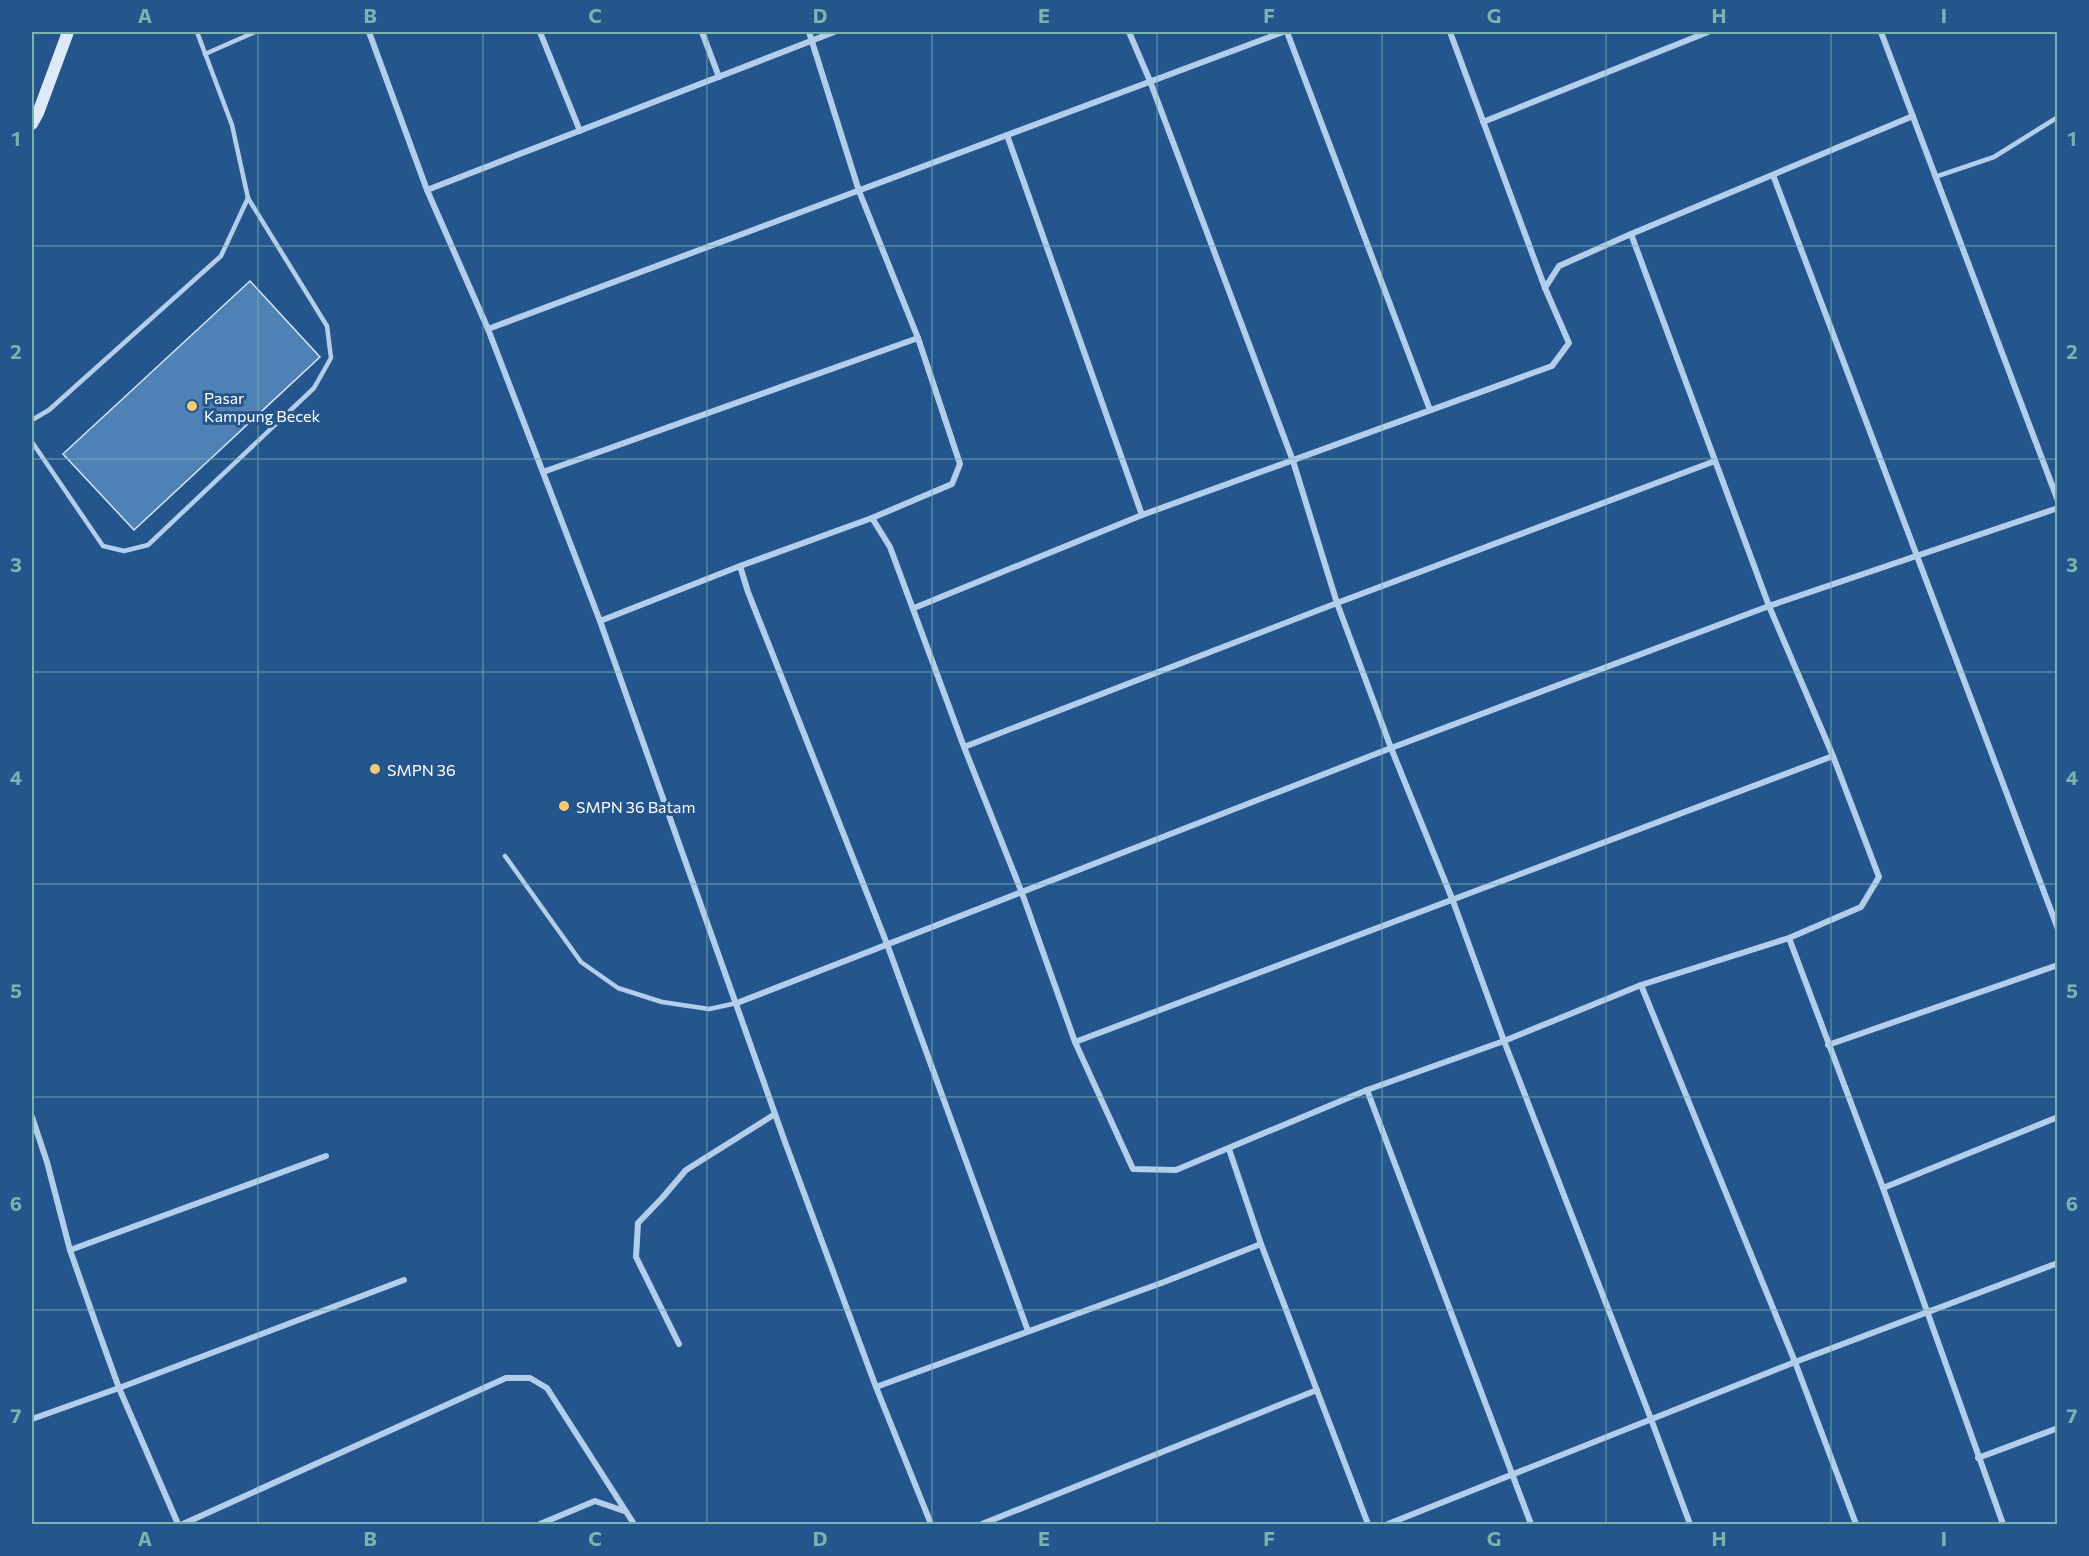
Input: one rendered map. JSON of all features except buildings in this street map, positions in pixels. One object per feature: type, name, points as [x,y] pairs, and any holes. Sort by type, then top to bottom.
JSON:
[{"type":"street","points":[[32,124],[68,32]]},
{"type":"street","points":[[369,32],[427,190],[488,329],[600,621],[775,1114],[876,1387],[931,1524]]},
{"type":"street","points":[[540,32],[580,131]]},
{"type":"street","points":[[702,32],[719,77]]},
{"type":"street","points":[[600,621],[740,566],[872,518],[952,484],[960,464],[918,338],[859,191],[809,32]]},
{"type":"street","points":[[427,190],[834,32]]},
{"type":"street","points":[[1129,32],[1150,81],[1293,461],[1337,603],[1391,748],[1453,901],[1504,1041],[1690,1524]]},
{"type":"street","points":[[488,329],[1285,32],[1430,410]]},
{"type":"street","points":[[914,608],[1142,515],[1552,366],[1569,343],[1545,288],[1450,32]]},
{"type":"street","points":[[1483,122],[1708,32]]},
{"type":"street","points":[[1881,32],[2058,501]]},
{"type":"street","points":[[1545,288],[1559,266],[1913,116]]},
{"type":"street","points":[[1007,135],[1142,515]]},
{"type":"street","points":[[1773,175],[2058,929]]},
{"type":"street","points":[[872,518],[891,547],[964,747],[1022,893],[1075,1042],[1133,1168],[1176,1170],[1367,1090],[1504,1041],[1641,985],[1789,938],[1862,907],[1879,877],[1833,756],[1769,606],[1631,234]]},
{"type":"street","points":[[543,472],[918,338]]},
{"type":"street","points":[[964,747],[1337,603],[1715,461]]},
{"type":"street","points":[[736,1003],[1391,748],[1769,606],[2058,508]]},
{"type":"street","points":[[740,566],[748,592],[886,944],[1028,1331]]},
{"type":"street","points":[[1075,1042],[1833,756]]},
{"type":"street","points":[[1789,938],[1883,1188],[2003,1524]]},
{"type":"street","points":[[1828,1045],[2058,965]]},
{"type":"street","points":[[1641,985],[1795,1362],[1856,1524]]},
{"type":"street","points":[[1367,1090],[1531,1524]]},
{"type":"street","points":[[679,1344],[636,1257],[638,1223],[686,1170],[775,1114]]},
{"type":"street","points":[[32,1117],[47,1162],[70,1250],[119,1388],[178,1524]]},
{"type":"street","points":[[1883,1188],[2058,1118]]},
{"type":"street","points":[[1229,1149],[1261,1244],[1368,1524]]},
{"type":"street","points":[[70,1250],[326,1156]]},
{"type":"street","points":[[876,1387],[1261,1244]]},
{"type":"street","points":[[1388,1524],[1795,1362],[2058,1263]]},
{"type":"street","points":[[32,1419],[404,1280]]},
{"type":"street","points":[[183,1524],[506,1378],[530,1378],[547,1388],[634,1524]]},
{"type":"street","points":[[982,1524],[1317,1390]]},
{"type":"street","points":[[1978,1458],[2058,1428]]},
{"type":"street","points":[[540,1524],[595,1501],[624,1511]]},
{"type":"lane","points":[[32,442],[103,546],[124,551],[148,545],[314,388],[332,358],[327,326],[248,198],[232,125],[197,32]]},
{"type":"lane","points":[[205,54],[255,32]]},
{"type":"lane","points":[[1935,177],[1994,157],[2058,117]]},
{"type":"lane","points":[[32,420],[49,410],[221,256],[248,198]]},
{"type":"lane","points":[[505,856],[581,962],[618,988],[662,1002],[709,1010],[736,1003]]},
{"type":"place","name":"Pasar Kampung Becek","points":[[192,406]]},
{"type":"place","name":"SMPN 36","points":[[375,769]]},
{"type":"place","name":"SMPN 36 Batam","points":[[564,806]]}]
